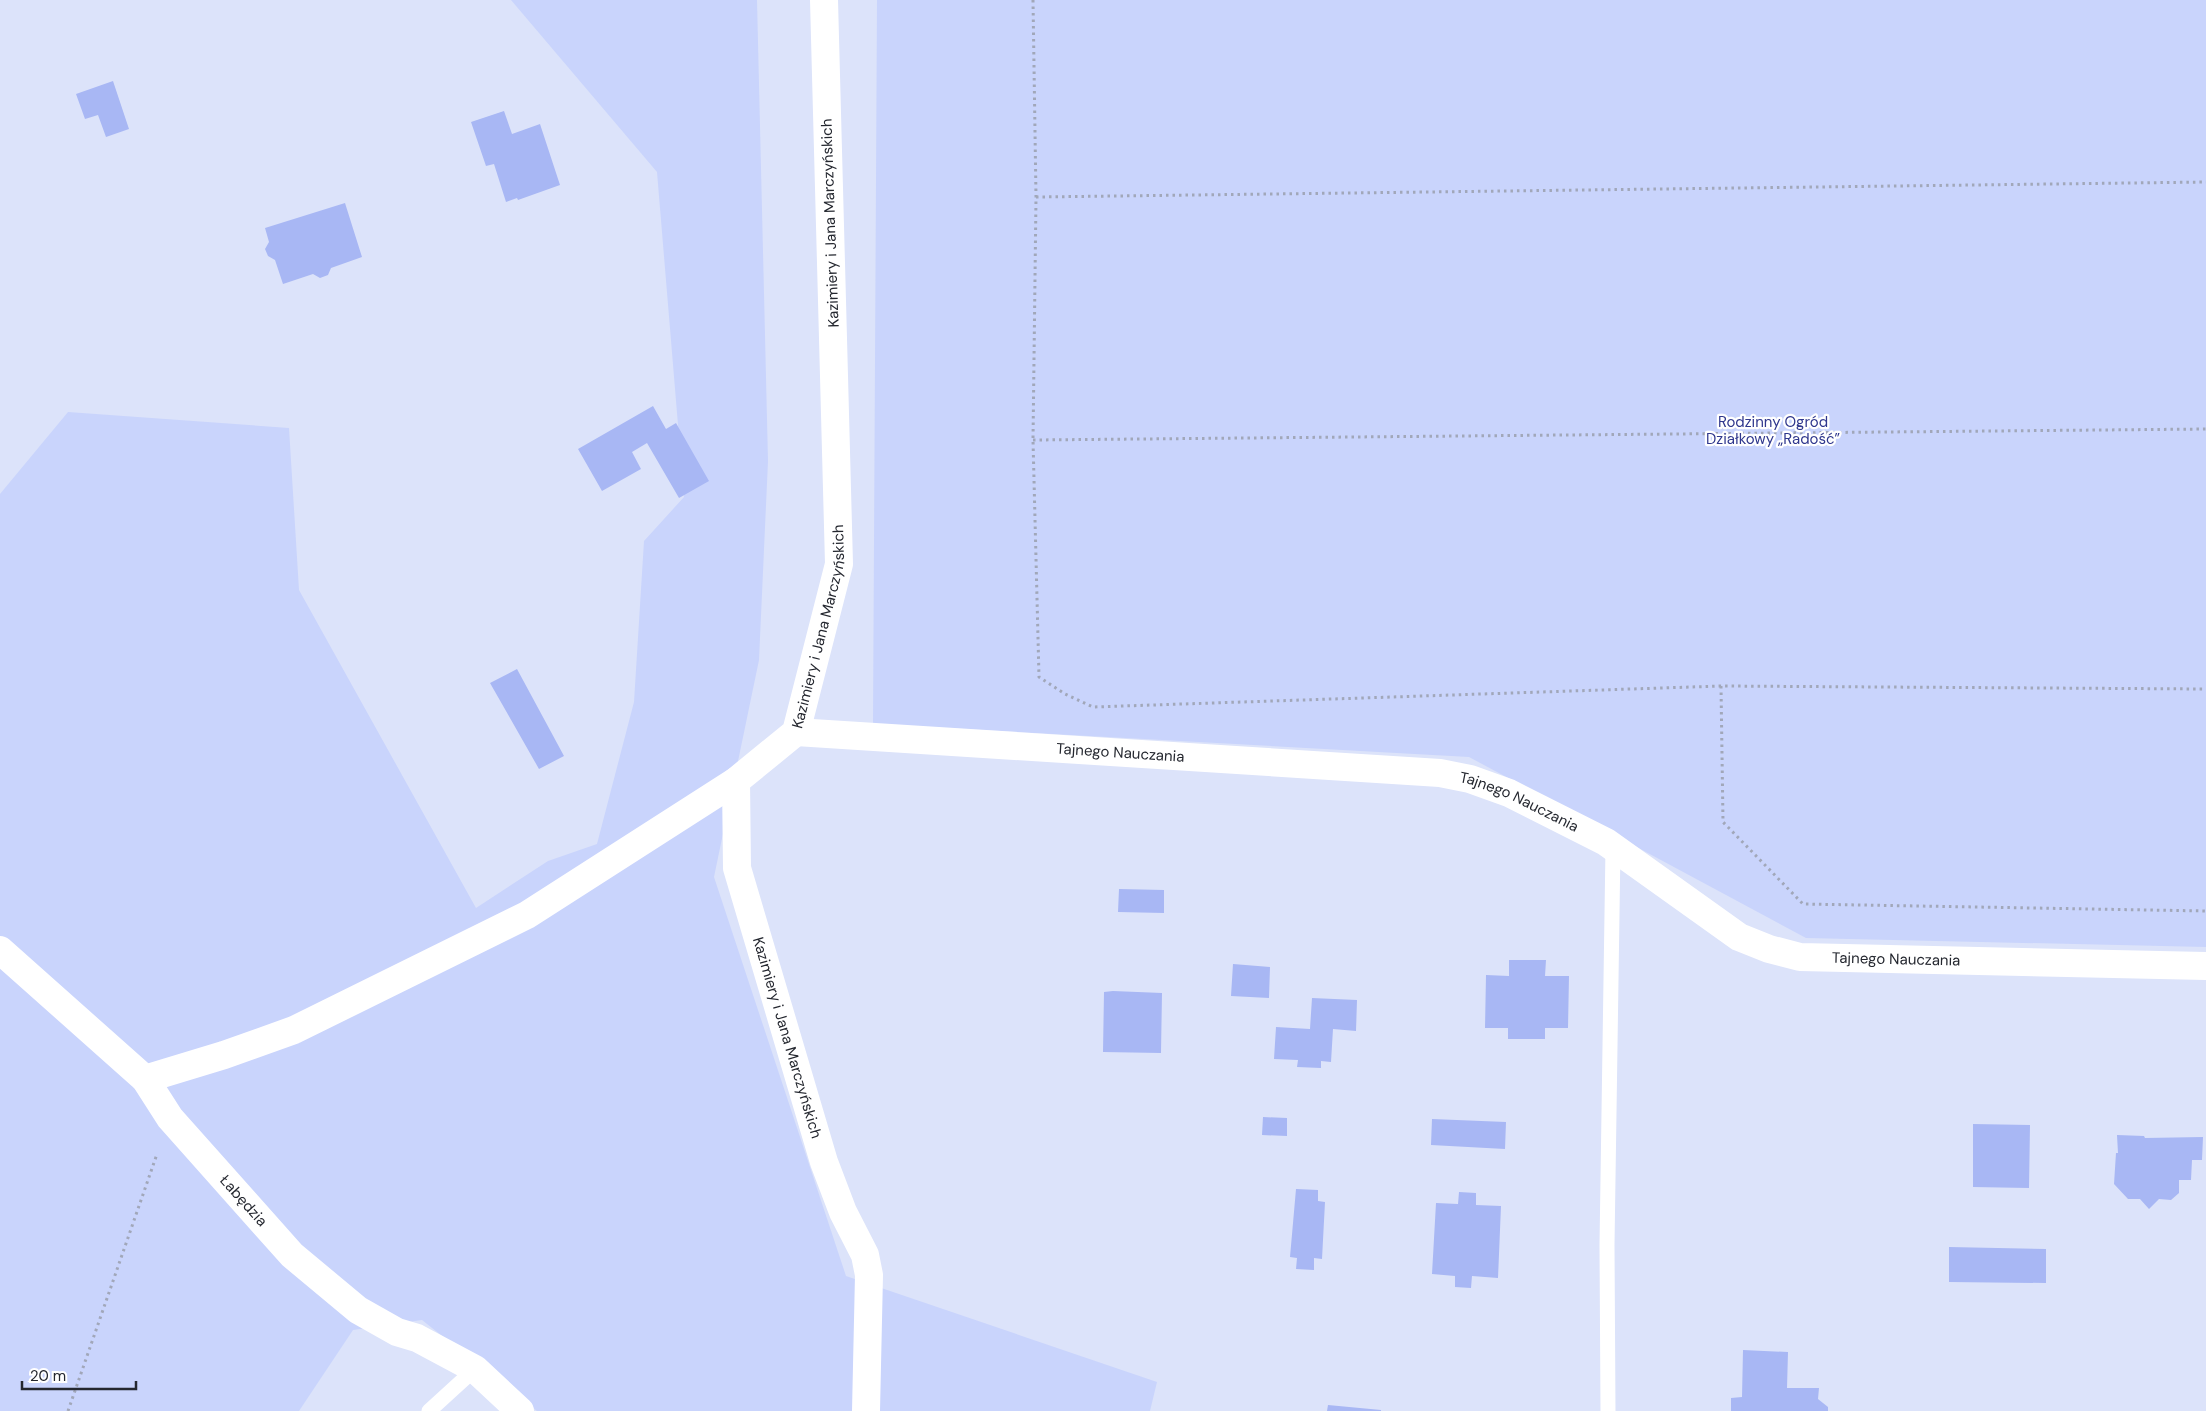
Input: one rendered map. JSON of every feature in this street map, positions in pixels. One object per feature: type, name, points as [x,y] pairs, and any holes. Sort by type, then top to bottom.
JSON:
[{"type":"street","name":"Kazimiery i Jana Marczyńskich","points":[[824,0],[839,564],[796,732],[736,781],[737,868],[824,1162],[843,1212],[865,1255],[869,1275],[866,1411]]},
{"type":"street","name":"Tajnego Nauczania","points":[[796,732],[1440,773],[1470,779],[1509,793],[1614,847],[1739,937],[1769,949],[1800,957],[2206,966]]},
{"type":"street","points":[[145,1079],[224,1055],[294,1030],[528,915],[736,781]]},
{"type":"street","name":"Łabędzia","points":[[0,950],[145,1079],[170,1118],[292,1255],[358,1310],[397,1332],[417,1338],[475,1369],[520,1411]]},
{"type":"lane","points":[[1608,1411],[1607,1245],[1614,847]]},
{"type":"lane","points":[[429,1411],[475,1369]]},
{"type":"path","points":[[1033,0],[1036,197],[1033,440],[1039,677],[1065,694],[1093,707],[1721,686],[2206,689]]},
{"type":"path","points":[[1036,197],[2206,182]]},
{"type":"path","points":[[1033,440],[2206,430]]},
{"type":"path","points":[[1721,686],[1723,822],[1803,904],[2206,911]]},
{"type":"path","points":[[68,1411],[170,1118]]},
{"type":"green space","points":[[511,0],[757,0],[768,461],[759,660],[714,877],[846,1276],[1157,1382],[1150,1411],[537,1411],[422,1320],[353,1330],[299,1411],[0,1411],[0,494],[68,412],[289,428],[299,590],[476,908],[548,861],[597,844],[634,702],[644,541],[684,497],[657,172]]},
{"type":"green space","name":"Rodzinny Ogród Działkowy „Radość”","points":[[877,0],[2206,0],[2206,947],[1806,938],[1469,757],[873,724]]},
{"type":"building","points":[[113,81],[129,129],[106,137],[98,115],[85,119],[76,94]]},
{"type":"building","points":[[504,111],[512,134],[540,124],[560,185],[518,200],[517,198],[506,202],[494,164],[486,166],[471,122]]},
{"type":"building","points":[[345,203],[362,257],[331,268],[328,275],[320,278],[313,274],[283,284],[275,260],[268,256],[265,249],[269,242],[265,228]]},
{"type":"building","points":[[653,406],[666,429],[676,423],[709,481],[679,498],[647,443],[632,452],[641,469],[602,491],[578,449]]},
{"type":"building","points":[[517,669],[564,756],[539,769],[490,683]]},
{"type":"building","points":[[1119,889],[1164,890],[1164,913],[1118,912]]},
{"type":"building","points":[[1509,960],[1546,960],[1545,976],[1569,976],[1568,1028],[1545,1028],[1545,1039],[1508,1039],[1508,1028],[1485,1028],[1486,975],[1509,976]]},
{"type":"building","points":[[1233,964],[1270,967],[1269,998],[1231,996]]},
{"type":"building","points":[[1104,992],[1162,993],[1161,1053],[1103,1052]]},
{"type":"building","points":[[1312,998],[1357,1000],[1356,1031],[1333,1029],[1331,1062],[1321,1061],[1321,1068],[1297,1067],[1298,1060],[1274,1059],[1276,1027],[1310,1029]]},
{"type":"building","points":[[1263,1117],[1287,1118],[1287,1136],[1262,1135]]},
{"type":"building","points":[[1432,1119],[1506,1122],[1505,1149],[1431,1145]]},
{"type":"building","points":[[1973,1124],[2030,1125],[2029,1188],[1973,1187]]},
{"type":"building","points":[[2117,1135],[2144,1136],[2145,1138],[2203,1137],[2202,1160],[2192,1160],[2191,1180],[2179,1180],[2179,1193],[2171,1200],[2159,1199],[2149,1209],[2140,1199],[2128,1199],[2114,1184],[2116,1153],[2118,1153]]},
{"type":"building","points":[[1296,1189],[1318,1190],[1318,1201],[1325,1202],[1322,1259],[1314,1258],[1314,1270],[1296,1269],[1297,1258],[1290,1257]]},
{"type":"building","points":[[1459,1192],[1476,1193],[1476,1205],[1501,1206],[1498,1278],[1472,1276],[1471,1288],[1455,1287],[1455,1276],[1432,1274],[1436,1203],[1458,1204]]},
{"type":"building","points":[[1949,1247],[2046,1249],[2046,1283],[1949,1282]]},
{"type":"building","points":[[1743,1350],[1788,1352],[1787,1388],[1819,1388],[1818,1399],[1828,1407],[1828,1411],[1731,1411],[1731,1398],[1742,1397]]},
{"type":"building","points":[[1328,1405],[1381,1410],[1381,1411],[1327,1411]]}]
